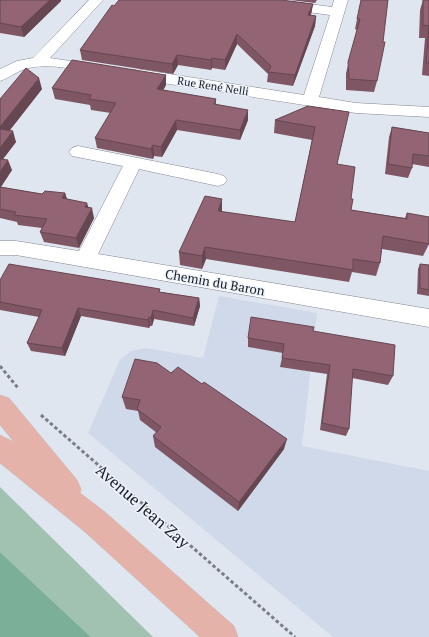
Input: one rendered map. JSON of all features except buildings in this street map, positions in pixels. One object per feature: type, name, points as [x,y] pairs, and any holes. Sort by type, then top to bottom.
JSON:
[{"type":"main road","points":[[0,406],[95,522]]},
{"type":"main road","points":[[0,447],[95,522],[223,637]]},
{"type":"street","points":[[38,62],[96,0]]},
{"type":"street","points":[[248,0],[340,6],[310,101]]},
{"type":"street","name":"Rue René Nelli","points":[[0,76],[19,66],[38,62],[56,62],[356,108],[429,112]]},
{"type":"street","points":[[78,152],[218,180]]},
{"type":"street","points":[[85,260],[134,162]]},
{"type":"street","name":"Chemin du Baron","points":[[0,248],[16,248],[429,318]]},
{"type":"path","points":[[0,366],[22,393]]},
{"type":"path","name":"Avenue Jean Zay","points":[[35,410],[295,637]]},
{"type":"shaded area","points":[[219,296],[317,313],[302,446],[429,471],[429,637],[333,637],[88,433],[120,360],[131,351],[146,348],[203,358]]},
{"type":"green space","points":[[0,487],[153,637],[91,637],[0,552]]},
{"type":"green space","points":[[0,552],[91,637],[0,637]]}]
